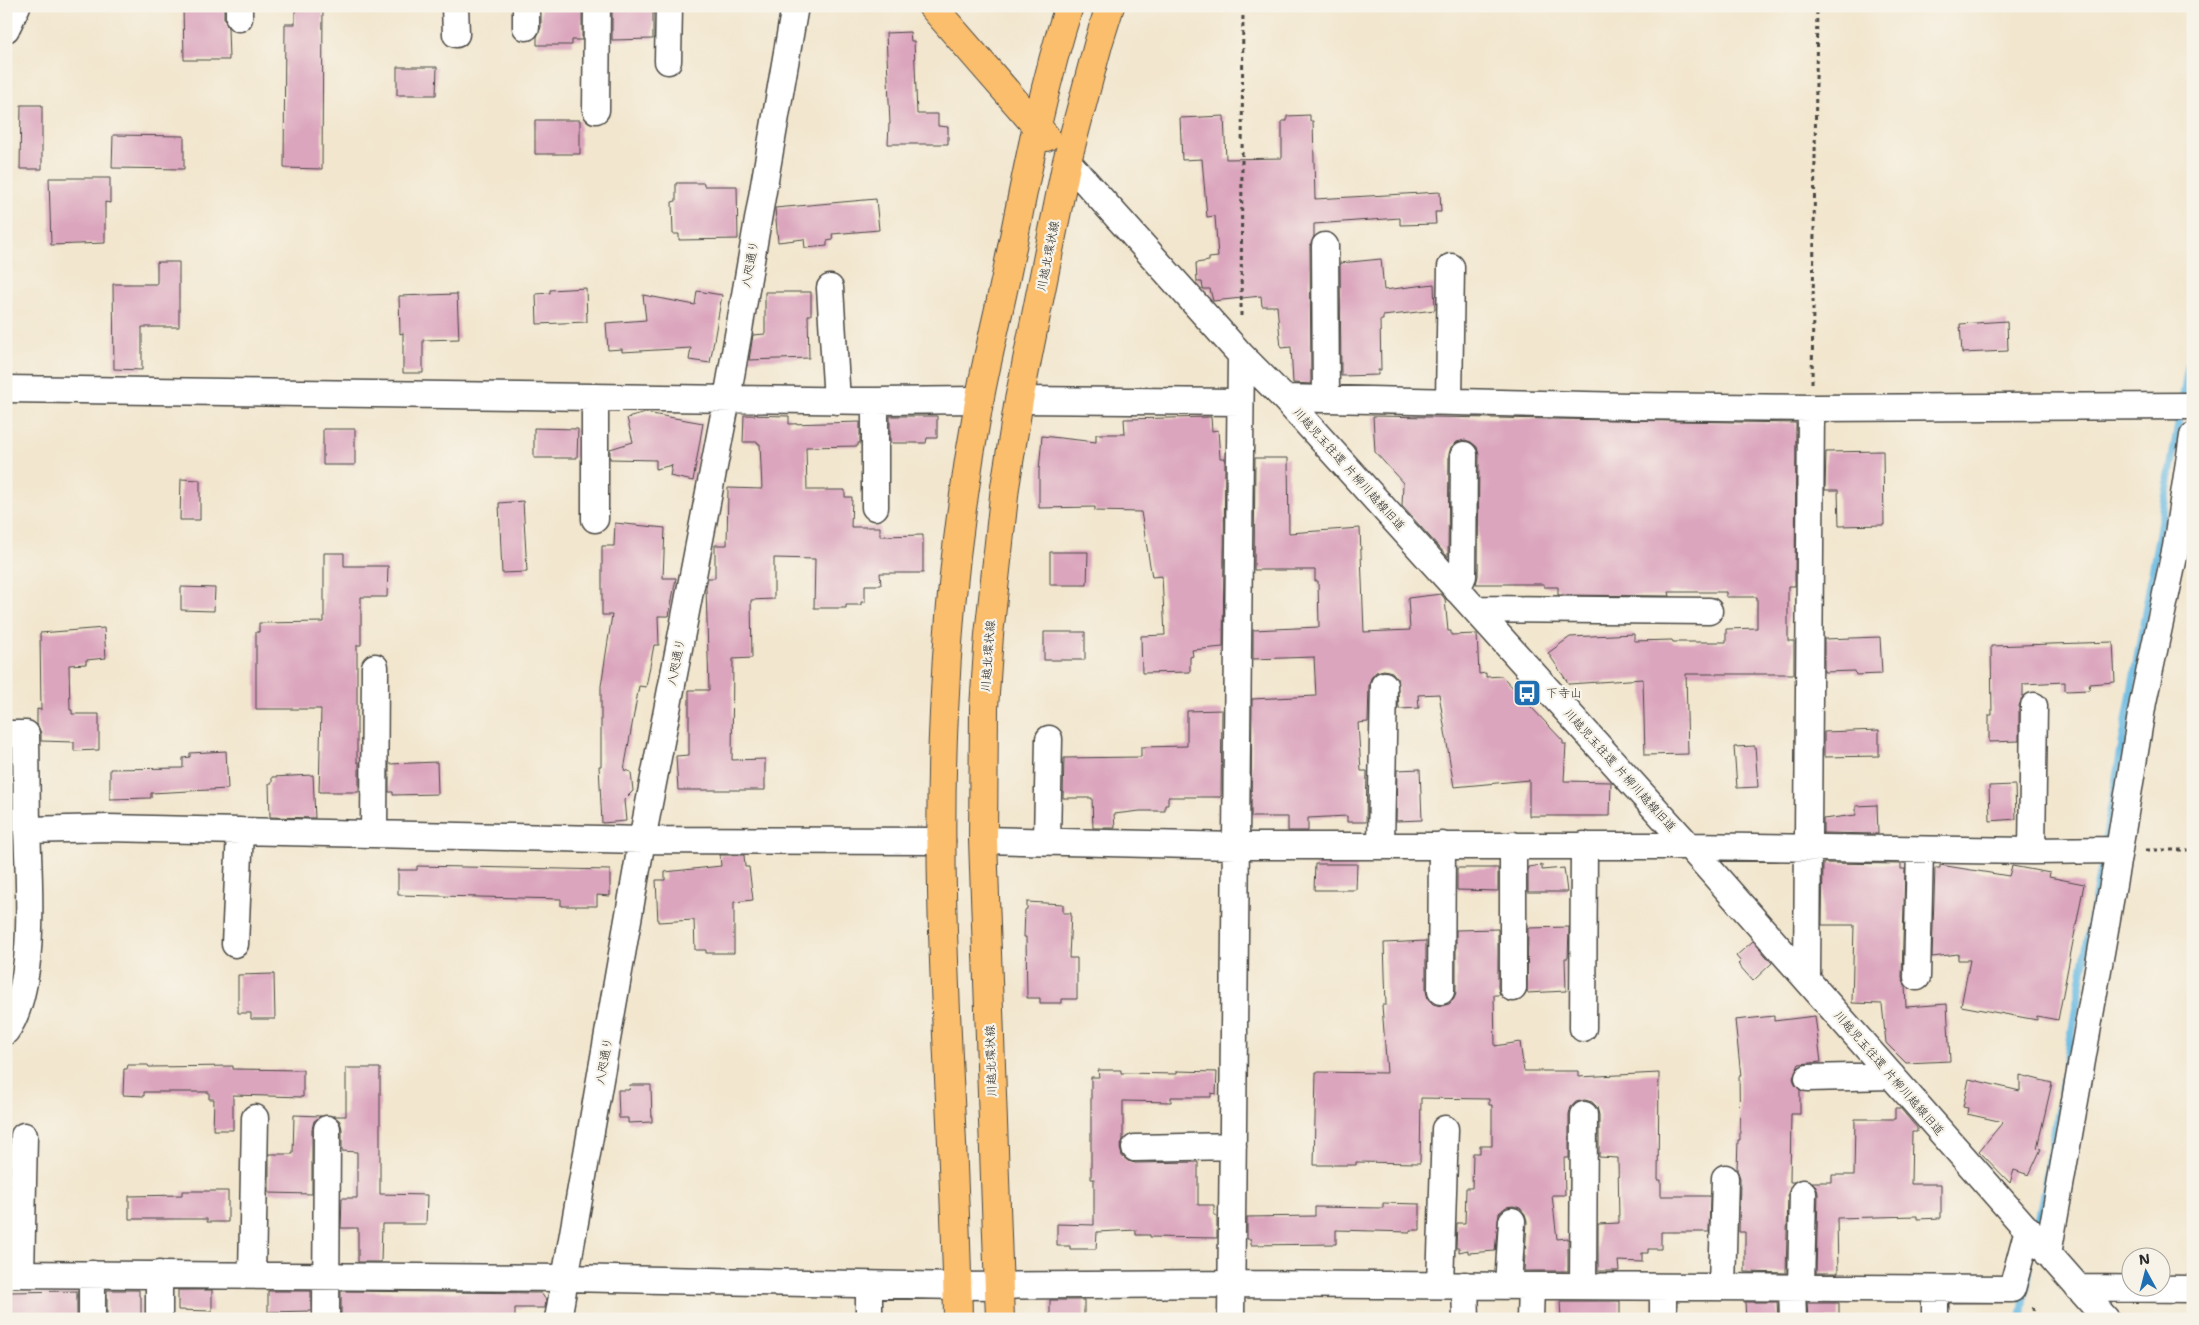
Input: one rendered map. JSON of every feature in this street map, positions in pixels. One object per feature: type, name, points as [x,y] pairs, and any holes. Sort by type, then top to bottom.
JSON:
[{"type":"main road","points":[[932,6],[1067,161]]},
{"type":"main road","points":[[958,1319],[944,962],[942,841],[944,714],[951,603],[962,507],[979,400],[1036,126],[1069,6]]},
{"type":"main road","name":"川越北環状線","points":[[1000,1319],[983,840],[984,708],[989,635],[1005,487],[1019,400],[1067,161],[1110,6]]},
{"type":"street","points":[[6,29],[17,6]]},
{"type":"street","points":[[455,6],[456,34]]},
{"type":"street","points":[[596,110],[597,6]]},
{"type":"street","points":[[668,60],[669,6]]},
{"type":"street","name":"八咫通り","points":[[558,1319],[642,840],[727,398],[795,6]]},
{"type":"street","name":"川越児玉往還 片柳川越線旧道","points":[[1067,161],[1241,355],[1284,398],[1689,846],[2106,1319]]},
{"type":"street","points":[[1326,246],[1326,398]]},
{"type":"street","points":[[1449,401],[1451,267]]},
{"type":"street","points":[[830,288],[837,401]]},
{"type":"street","points":[[1231,1319],[1241,355]]},
{"type":"street","points":[[6,389],[837,401],[979,400]]},
{"type":"street","points":[[594,519],[595,397]]},
{"type":"street","points":[[1284,398],[1812,408],[2193,406]]},
{"type":"street","points":[[1019,400],[1240,402]]},
{"type":"street","points":[[875,401],[875,508]]},
{"type":"street","points":[[1807,979],[1812,408]]},
{"type":"street","points":[[2048,1254],[2143,702],[2176,547],[2193,436]]},
{"type":"street","points":[[1457,590],[1464,576],[1464,455]]},
{"type":"street","points":[[1474,609],[1709,611]]},
{"type":"street","points":[[374,834],[375,667]]},
{"type":"street","points":[[1381,845],[1384,685]]},
{"type":"street","points":[[2032,851],[2034,706]]},
{"type":"street","points":[[6,734],[26,734],[30,914],[23,988],[17,1014],[6,1031]]},
{"type":"street","points":[[1047,841],[1049,739]]},
{"type":"street","points":[[27,830],[108,828],[642,840],[942,841]]},
{"type":"street","points":[[235,944],[240,831]]},
{"type":"street","points":[[983,840],[1236,846],[1584,845],[1920,850],[2119,850]]},
{"type":"street","points":[[1441,991],[1442,845]]},
{"type":"street","points":[[1513,845],[1513,988]]},
{"type":"street","points":[[1583,1028],[1584,845]]},
{"type":"street","points":[[1917,977],[1920,850]]},
{"type":"street","points":[[1808,1078],[1892,1076]]},
{"type":"street","points":[[1583,1286],[1584,1115]]},
{"type":"street","points":[[252,1275],[255,1118]]},
{"type":"street","points":[[326,1129],[326,1319]]},
{"type":"street","points":[[1445,1129],[1453,1285],[1466,1319]]},
{"type":"street","points":[[24,1136],[14,1274],[565,1278],[958,1286],[1000,1284],[1232,1284],[2012,1289],[2028,1229]]},
{"type":"street","points":[[1135,1148],[1233,1146]]},
{"type":"street","points":[[1722,1287],[1724,1178]]},
{"type":"street","points":[[1793,1319],[1797,1288],[1803,1193]]},
{"type":"street","points":[[1512,1221],[1519,1286],[1530,1319]]},
{"type":"street","points":[[92,1274],[92,1319]]},
{"type":"street","points":[[159,1274],[159,1319]]},
{"type":"street","points":[[869,1285],[869,1319]]},
{"type":"street","points":[[1662,1287],[1663,1319]]},
{"type":"street","points":[[2078,1288],[2193,1289]]},
{"type":"street","points":[[1935,1289],[1935,1319]]},
{"type":"path","points":[[1241,355],[1243,6]]},
{"type":"path","points":[[1812,408],[1817,6]]},
{"type":"path","points":[[2119,850],[2193,850]]},
{"type":"green space","points":[[6,743],[10,743],[18,756],[13,773],[6,784]]},
{"type":"building","points":[[183,6],[224,6],[224,18],[228,28],[229,60],[184,60]]},
{"type":"building","points":[[295,6],[323,6],[322,169],[284,168],[285,24],[295,24]]},
{"type":"building","points":[[541,6],[582,6],[582,40],[572,40],[572,45],[537,45],[537,37],[541,27]]},
{"type":"building","points":[[612,6],[653,6],[653,39],[612,40]]},
{"type":"building","points":[[910,32],[911,41],[914,41],[917,114],[938,114],[938,126],[948,127],[948,144],[888,144],[890,124],[886,33]]},
{"type":"building","points":[[397,67],[437,67],[436,95],[397,95]]},
{"type":"building","points":[[21,105],[42,105],[42,169],[20,169]]},
{"type":"building","points":[[1310,115],[1310,121],[1313,121],[1315,199],[1440,192],[1441,212],[1435,212],[1436,224],[1400,225],[1400,218],[1314,224],[1314,236],[1310,246],[1311,384],[1293,383],[1291,347],[1281,348],[1277,306],[1262,306],[1261,296],[1213,301],[1210,289],[1203,289],[1202,282],[1197,282],[1196,263],[1218,257],[1215,216],[1207,217],[1202,159],[1182,160],[1180,118],[1224,116],[1226,159],[1282,158],[1282,121],[1287,121],[1287,116]]},
{"type":"building","points":[[535,120],[580,120],[580,154],[535,154]]},
{"type":"building","points":[[113,135],[184,136],[184,169],[112,168]]},
{"type":"building","points":[[49,178],[110,178],[110,203],[105,202],[105,243],[51,245]]},
{"type":"building","points":[[676,183],[704,183],[704,186],[737,186],[738,239],[679,240],[679,234],[673,234],[672,202],[676,201]]},
{"type":"building","points":[[876,199],[879,230],[832,234],[833,240],[827,241],[827,246],[805,248],[804,239],[778,242],[775,208]]},
{"type":"building","points":[[1381,259],[1384,290],[1434,284],[1435,310],[1383,316],[1383,320],[1380,320],[1381,370],[1378,370],[1378,375],[1341,376],[1340,263]]},
{"type":"building","points":[[157,262],[179,262],[179,327],[142,327],[142,370],[114,369],[113,284],[157,284]]},
{"type":"building","points":[[586,288],[587,322],[537,324],[536,294],[550,293],[550,290]]},
{"type":"building","points":[[697,291],[722,295],[710,363],[689,360],[691,348],[622,352],[622,349],[608,350],[606,323],[646,320],[643,295],[695,305]]},
{"type":"building","points":[[765,292],[811,292],[811,315],[808,315],[809,358],[749,360],[753,335],[765,334]]},
{"type":"building","points":[[457,294],[459,339],[423,340],[423,373],[403,373],[403,333],[400,334],[399,296]]},
{"type":"building","points":[[2007,321],[2008,351],[1962,353],[1960,324]]},
{"type":"building","points":[[646,413],[703,423],[693,481],[670,476],[672,465],[656,469],[656,460],[610,459],[610,449],[633,442],[627,418]]},
{"type":"building","points":[[744,415],[789,416],[789,424],[860,422],[860,443],[858,443],[858,446],[806,447],[807,490],[845,490],[845,497],[852,497],[851,527],[880,527],[880,536],[923,535],[923,573],[880,573],[881,585],[865,585],[865,602],[861,602],[861,605],[846,605],[846,608],[814,608],[815,559],[774,558],[774,599],[751,600],[752,658],[733,659],[732,760],[765,759],[765,790],[678,790],[676,756],[689,755],[689,690],[709,690],[706,587],[708,578],[715,578],[715,545],[727,545],[728,488],[762,489],[760,444],[758,442],[743,442]]},
{"type":"building","points":[[890,416],[937,416],[937,438],[927,438],[926,443],[890,443]]},
{"type":"building","points":[[1373,416],[1796,423],[1795,586],[1788,586],[1788,641],[1794,641],[1794,674],[1686,674],[1688,754],[1645,755],[1643,679],[1569,684],[1548,653],[1570,637],[1634,634],[1634,641],[1726,642],[1726,629],[1757,628],[1757,597],[1726,597],[1726,592],[1669,592],[1670,596],[1558,595],[1558,587],[1544,587],[1544,584],[1476,584],[1478,576],[1479,455],[1477,447],[1465,440],[1457,442],[1451,447],[1449,454],[1448,557],[1402,506],[1403,483],[1375,452]]},
{"type":"building","points":[[1211,417],[1212,431],[1218,430],[1220,458],[1225,458],[1223,647],[1192,650],[1193,656],[1190,657],[1190,672],[1142,673],[1141,636],[1165,635],[1162,576],[1152,577],[1141,512],[1095,511],[1095,507],[1039,508],[1039,471],[1042,436],[1096,442],[1096,434],[1125,434],[1124,419]]},
{"type":"building","points":[[534,428],[578,429],[577,458],[534,458]]},
{"type":"building","points":[[323,429],[355,429],[355,465],[323,465]]},
{"type":"building","points":[[1883,451],[1884,525],[1839,526],[1838,490],[1825,490],[1826,452]]},
{"type":"building","points":[[1255,458],[1288,458],[1289,533],[1360,528],[1364,632],[1410,630],[1408,598],[1441,594],[1445,599],[1448,631],[1451,631],[1451,635],[1477,634],[1479,674],[1486,673],[1486,677],[1502,676],[1563,741],[1563,744],[1566,744],[1564,781],[1611,782],[1610,816],[1529,816],[1529,780],[1454,787],[1439,694],[1418,695],[1419,708],[1399,709],[1397,678],[1392,672],[1384,670],[1376,672],[1371,678],[1369,685],[1368,722],[1358,723],[1361,771],[1367,771],[1366,822],[1347,822],[1347,816],[1308,818],[1308,831],[1288,831],[1288,817],[1251,817],[1252,699],[1316,696],[1314,657],[1253,659],[1253,630],[1319,627],[1318,581],[1315,581],[1315,570],[1254,570]]},
{"type":"building","points":[[181,479],[200,480],[200,520],[180,520]]},
{"type":"building","points":[[523,501],[527,572],[502,573],[499,503]]},
{"type":"building","points":[[615,523],[665,528],[663,578],[676,578],[669,616],[658,616],[659,645],[654,645],[646,687],[639,686],[624,770],[631,772],[633,791],[624,800],[626,821],[602,823],[599,766],[601,766],[601,686],[612,615],[602,615],[602,546],[614,546]]},
{"type":"building","points":[[1050,552],[1088,552],[1087,585],[1050,585]]},
{"type":"building","points":[[324,553],[344,553],[344,566],[388,566],[387,597],[361,597],[361,645],[357,645],[357,762],[359,762],[359,792],[319,792],[321,709],[256,709],[256,632],[259,632],[259,623],[324,622]]},
{"type":"building","points":[[181,587],[215,588],[214,611],[181,610]]},
{"type":"building","points":[[104,628],[106,658],[86,660],[86,664],[69,665],[70,710],[72,710],[72,714],[99,714],[99,750],[74,751],[74,742],[41,741],[41,733],[37,724],[37,709],[41,710],[40,633]]},
{"type":"building","points":[[1044,632],[1085,632],[1085,660],[1044,660]]},
{"type":"building","points":[[1880,637],[1882,674],[1856,675],[1855,671],[1824,672],[1824,639]]},
{"type":"building","points":[[2113,642],[2115,682],[2089,684],[2090,690],[2065,691],[2065,682],[2023,684],[2023,696],[2019,706],[2019,741],[1989,742],[1989,715],[1992,715],[1991,646]]},
{"type":"building","points":[[1222,710],[1221,797],[1168,797],[1168,805],[1165,805],[1165,811],[1114,814],[1115,828],[1093,828],[1092,798],[1063,798],[1064,758],[1141,757],[1141,747],[1187,746],[1187,711]]},
{"type":"building","points":[[1879,730],[1879,756],[1824,757],[1824,732]]},
{"type":"building","points":[[1755,746],[1758,787],[1737,788],[1734,747]]},
{"type":"building","points":[[226,751],[228,789],[151,793],[151,798],[110,799],[110,769],[183,768],[183,758],[190,757],[190,753]]},
{"type":"building","points":[[437,762],[438,794],[393,795],[393,792],[389,792],[389,764]]},
{"type":"building","points":[[1420,769],[1422,820],[1396,821],[1397,770]]},
{"type":"building","points":[[313,775],[315,818],[270,817],[269,783],[272,783],[272,777]]},
{"type":"building","points":[[2015,785],[2016,819],[1990,821],[1989,786]]},
{"type":"building","points":[[1877,805],[1878,834],[1823,833],[1823,819],[1856,815],[1856,806]]},
{"type":"building","points":[[720,855],[744,855],[745,867],[749,867],[753,900],[734,902],[734,953],[706,953],[706,950],[695,950],[694,920],[658,922],[656,880],[665,880],[665,872],[721,866]]},
{"type":"building","points":[[1823,863],[1901,864],[1901,869],[1905,869],[1902,977],[1905,985],[1906,1007],[1947,1004],[1950,1061],[1906,1063],[1886,1043],[1882,1004],[1852,1003],[1854,925],[1822,925]]},
{"type":"building","points":[[1315,864],[1357,864],[1356,890],[1314,890]]},
{"type":"building","points":[[1542,865],[1542,870],[1564,868],[1567,892],[1528,892],[1528,867]]},
{"type":"building","points":[[1940,865],[2009,876],[2012,866],[2050,873],[2049,877],[2084,884],[2058,1020],[2037,1016],[2037,1020],[1961,1006],[1970,960],[1958,960],[1958,954],[1932,957],[1935,868],[1940,868]]},
{"type":"building","points":[[417,866],[610,870],[610,896],[597,895],[597,906],[561,906],[561,899],[398,895],[398,870],[417,870]]},
{"type":"building","points":[[1457,868],[1498,868],[1498,891],[1457,890]]},
{"type":"building","points":[[1027,902],[1063,904],[1063,913],[1071,913],[1069,958],[1077,958],[1077,999],[1062,999],[1062,1003],[1040,1003],[1040,998],[1027,998],[1026,937],[1024,937]]},
{"type":"building","points":[[1569,927],[1568,958],[1565,958],[1566,991],[1527,993],[1528,928]]},
{"type":"building","points":[[1498,929],[1498,988],[1500,995],[1494,995],[1495,1046],[1520,1042],[1524,1071],[1578,1071],[1578,1077],[1659,1073],[1658,1180],[1661,1180],[1661,1196],[1710,1196],[1709,1232],[1661,1232],[1661,1249],[1648,1249],[1648,1253],[1642,1253],[1642,1262],[1618,1261],[1619,1271],[1598,1271],[1598,1224],[1619,1223],[1618,1158],[1599,1157],[1599,1115],[1597,1107],[1592,1102],[1585,1100],[1576,1102],[1571,1107],[1569,1114],[1569,1158],[1564,1158],[1565,1195],[1552,1195],[1557,1239],[1568,1238],[1568,1271],[1524,1271],[1527,1221],[1525,1214],[1520,1208],[1513,1206],[1506,1207],[1499,1213],[1495,1251],[1468,1253],[1468,1250],[1459,1252],[1459,1248],[1456,1248],[1457,1223],[1465,1223],[1466,1188],[1472,1188],[1473,1153],[1480,1153],[1480,1146],[1492,1146],[1492,1105],[1489,1105],[1489,1099],[1421,1098],[1420,1163],[1356,1162],[1356,1165],[1314,1165],[1316,1072],[1387,1073],[1382,1005],[1386,1005],[1384,943],[1426,941],[1426,991],[1428,999],[1433,1004],[1441,1006],[1449,1004],[1454,999],[1456,992],[1456,930]]},
{"type":"building","points":[[1753,941],[1772,963],[1753,981],[1738,964],[1741,962],[1736,956]]},
{"type":"building","points":[[274,974],[275,1019],[251,1019],[251,1013],[238,1013],[238,975]]},
{"type":"building","points":[[1774,1016],[1774,1021],[1815,1016],[1821,1062],[1799,1064],[1793,1078],[1795,1085],[1800,1090],[1800,1114],[1791,1114],[1790,1182],[1794,1182],[1788,1193],[1786,1273],[1745,1272],[1745,1232],[1739,1232],[1740,1178],[1737,1170],[1738,1140],[1740,1140],[1739,1076],[1741,1076],[1735,1020]]},
{"type":"building","points":[[128,1065],[148,1065],[149,1067],[233,1066],[233,1069],[303,1070],[303,1097],[233,1095],[233,1130],[213,1130],[214,1099],[209,1099],[209,1092],[144,1092],[144,1096],[123,1095],[124,1069],[127,1069]]},
{"type":"building","points":[[346,1068],[380,1068],[380,1194],[427,1195],[426,1224],[382,1224],[381,1262],[358,1262],[358,1228],[341,1228],[342,1198],[357,1198],[357,1152],[342,1151],[342,1129],[340,1121],[334,1116],[346,1116]]},
{"type":"building","points":[[1098,1070],[1121,1070],[1121,1073],[1177,1074],[1177,1071],[1217,1072],[1216,1094],[1211,1093],[1211,1097],[1171,1097],[1171,1102],[1123,1101],[1123,1140],[1120,1148],[1122,1156],[1128,1161],[1135,1163],[1198,1162],[1198,1205],[1214,1205],[1214,1215],[1217,1218],[1217,1238],[1150,1237],[1150,1235],[1136,1235],[1136,1230],[1097,1232],[1096,1249],[1070,1249],[1070,1246],[1057,1246],[1057,1224],[1094,1225],[1094,1179],[1091,1179],[1091,1077],[1099,1077]]},
{"type":"building","points":[[2020,1075],[2052,1083],[2037,1148],[2041,1149],[2029,1175],[2014,1170],[2010,1183],[1979,1151],[2003,1122],[1967,1114],[1968,1108],[1963,1107],[1969,1079],[2020,1091]]},
{"type":"building","points":[[630,1085],[651,1085],[652,1122],[628,1123],[628,1118],[619,1118],[618,1090],[629,1090]]},
{"type":"building","points":[[1895,1108],[1900,1108],[1917,1128],[1917,1132],[1912,1132],[1911,1184],[1941,1184],[1941,1218],[1917,1219],[1917,1216],[1837,1218],[1838,1273],[1816,1273],[1818,1193],[1816,1186],[1812,1182],[1832,1182],[1832,1175],[1854,1175],[1855,1119],[1895,1119]]},
{"type":"building","points":[[294,1115],[321,1116],[314,1121],[312,1129],[312,1194],[269,1193],[269,1154],[293,1154]]},
{"type":"building","points":[[182,1191],[228,1191],[228,1222],[207,1222],[207,1219],[129,1219],[129,1196],[182,1195]]},
{"type":"building","points":[[1383,1203],[1420,1204],[1420,1230],[1410,1230],[1410,1232],[1336,1230],[1336,1244],[1251,1245],[1251,1239],[1247,1239],[1247,1217],[1315,1216],[1315,1207],[1383,1208]]},
{"type":"building","points":[[107,1290],[139,1290],[139,1296],[141,1297],[141,1319],[107,1319]]},
{"type":"building","points":[[178,1290],[212,1290],[212,1311],[178,1310]]},
{"type":"building","points":[[77,1291],[77,1317],[6,1319],[6,1292]]},
{"type":"building","points":[[268,1291],[311,1291],[311,1311],[268,1312]]},
{"type":"building","points":[[341,1291],[541,1293],[546,1300],[545,1308],[515,1308],[515,1318],[341,1318]]},
{"type":"building","points":[[1050,1300],[1084,1300],[1084,1319],[1050,1319]]},
{"type":"building","points":[[1560,1301],[1620,1301],[1620,1319],[1561,1319]]},
{"type":"building","points":[[1745,1302],[1777,1302],[1778,1319],[1746,1319]]},
{"type":"building","points":[[1807,1303],[1839,1303],[1839,1319],[1808,1319]]},
{"type":"waterway","points":[[2037,1231],[2193,341]]},
{"type":"waterway","points":[[2021,1319],[2029,1271]]},
{"type":"place","name":"下寺山","points":[[1527,693]]}]
